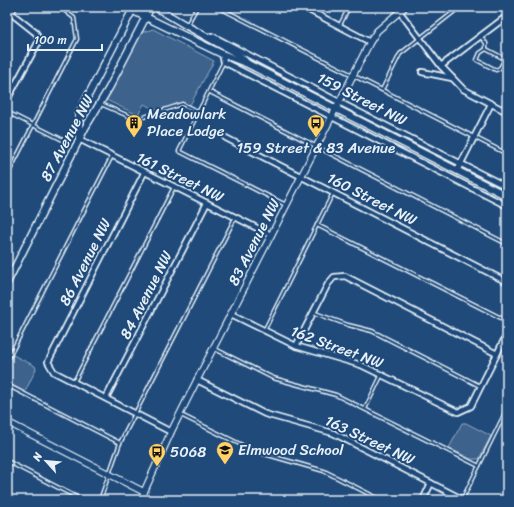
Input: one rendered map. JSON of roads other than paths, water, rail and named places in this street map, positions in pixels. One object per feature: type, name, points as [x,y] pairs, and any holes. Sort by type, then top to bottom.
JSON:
[{"type":"main road","name":"159 Street NW","points":[[125,7],[133,9],[145,18],[222,54],[248,64],[507,196]]},
{"type":"main road","points":[[144,7],[145,18]]},
{"type":"main road","name":"87 Avenue NW","points":[[7,282],[79,139],[151,7]]},
{"type":"main road","name":"159 Street NW","points":[[155,7],[205,37],[239,55],[248,64]]},
{"type":"main road","name":"87 Avenue NW","points":[[79,139],[79,113],[133,9]]},
{"type":"street","points":[[303,7],[311,9],[370,42]]},
{"type":"street","name":"83 Avenue NW","points":[[143,500],[144,492],[171,432],[370,42],[377,31],[405,7]]},
{"type":"street","points":[[7,10],[36,33],[39,41],[7,100]]},
{"type":"street","points":[[399,11],[440,66],[463,89],[507,112]]},
{"type":"street","points":[[440,66],[507,16]]},
{"type":"street","name":"159 Street NW","points":[[205,37],[212,36],[339,102],[507,186]]},
{"type":"street","points":[[222,54],[224,62]]},
{"type":"street","name":"159 Street NW","points":[[224,62],[507,206]]},
{"type":"street","points":[[422,72],[452,78]]},
{"type":"street","points":[[458,171],[491,104]]},
{"type":"street","name":"160 Street NW","points":[[226,138],[507,282]]},
{"type":"street","name":"161 Street NW","points":[[79,139],[272,236]]},
{"type":"street","name":"86 Avenue NW","points":[[74,382],[54,372],[48,362],[144,173]]},
{"type":"street","name":"84 Avenue NW","points":[[106,398],[207,203]]},
{"type":"street","points":[[296,346],[328,284],[334,277],[345,276],[497,354]]},
{"type":"street","name":"162 Street NW","points":[[231,314],[296,346],[360,365],[458,412],[471,406],[481,386]]},
{"type":"street","points":[[481,386],[507,334]]},
{"type":"street","name":"163 Street NW","points":[[197,380],[265,414],[333,433],[463,500]]},
{"type":"street","points":[[74,382],[171,432]]},
{"type":"street","points":[[7,422],[144,492]]},
{"type":"street","points":[[422,500],[431,483]]},
{"type":"street","points":[[503,500],[507,492]]},
{"type":"lane","points":[[7,23],[16,7]]},
{"type":"lane","points":[[7,176],[77,39],[74,18],[60,7]]},
{"type":"lane","points":[[187,26],[197,7]]},
{"type":"lane","points":[[218,7],[507,154]]},
{"type":"lane","points":[[339,26],[349,7]]},
{"type":"lane","points":[[382,90],[400,54],[460,7]]},
{"type":"lane","points":[[480,36],[486,43],[486,48]]},
{"type":"lane","points":[[486,48],[505,59],[500,68],[496,70],[477,60],[480,53],[486,48]]},
{"type":"lane","points":[[224,62],[179,151],[286,206]]},
{"type":"lane","points":[[210,92],[507,244]]},
{"type":"lane","points":[[100,103],[134,118],[141,118],[182,104],[199,112]]},
{"type":"lane","points":[[7,112],[65,141]]},
{"type":"lane","points":[[7,361],[112,156]]},
{"type":"lane","points":[[74,382],[174,187]]},
{"type":"lane","points":[[264,331],[333,192]]},
{"type":"lane","points":[[100,500],[120,443],[235,217]]},
{"type":"lane","points":[[317,225],[507,321]]},
{"type":"lane","points":[[313,312],[348,325],[372,331],[481,386]]},
{"type":"lane","points":[[213,348],[273,378],[336,395],[479,466]]},
{"type":"lane","points":[[365,409],[382,375]]},
{"type":"lane","points":[[7,385],[120,443]]},
{"type":"lane","points":[[463,500],[507,409]]},
{"type":"lane","points":[[180,415],[254,451],[324,471],[381,500]]},
{"type":"lane","points":[[7,461],[82,500]]},
{"type":"place","name":"Meadowlark Place Lodge","points":[[134,138]]},
{"type":"place","name":"159 Street & 83 Avenue","points":[[316,138]]},
{"type":"place","name":"Elmwood School","points":[[225,465]]},
{"type":"place","name":"5068","points":[[157,467]]}]
